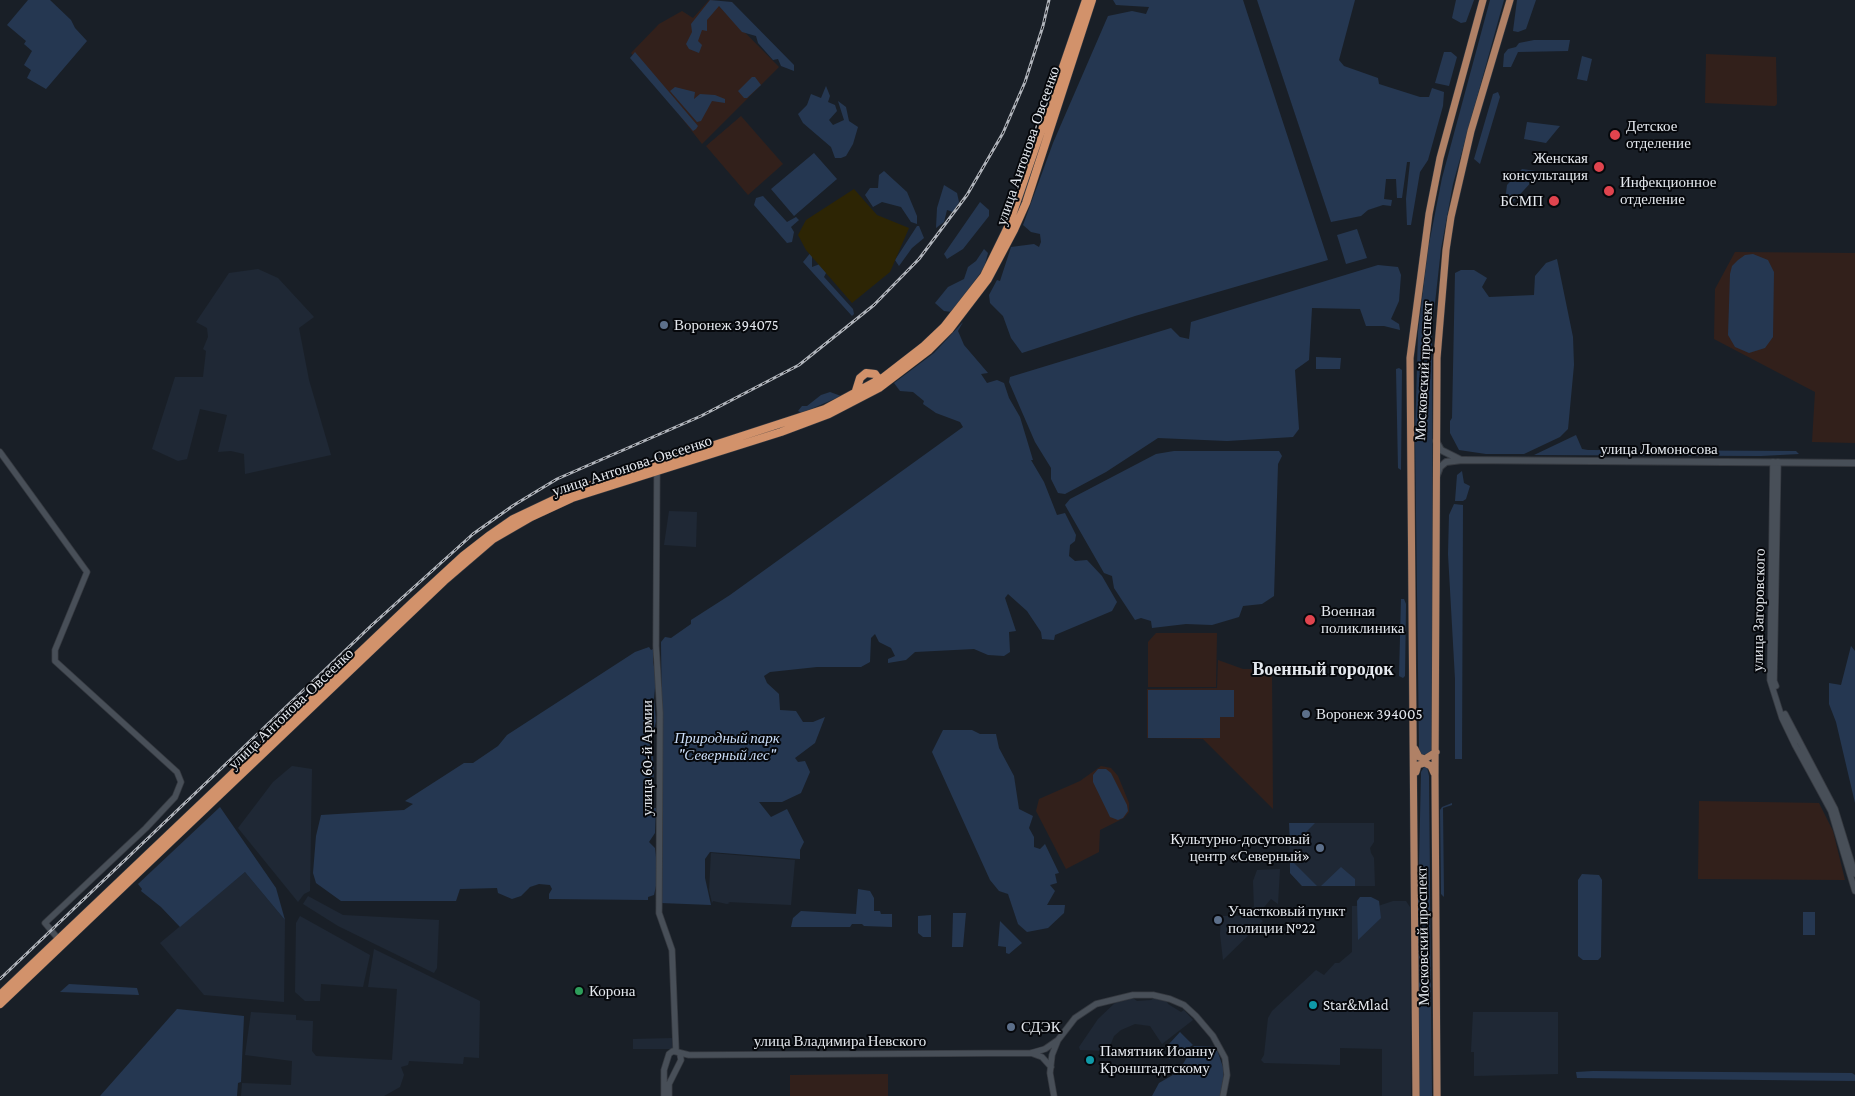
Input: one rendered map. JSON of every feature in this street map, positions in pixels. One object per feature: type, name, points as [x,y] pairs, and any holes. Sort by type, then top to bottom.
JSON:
[{"type":"highway","name":"улица Антонова-Овсеенко","points":[[657,467],[802,418],[880,383],[944,327],[984,276],[996,254],[1021,195],[1086,0]]},
{"type":"highway","name":"улица Антонова-Овсеенко","points":[[0,995],[60,942],[310,705],[463,556],[490,535],[570,492],[804,424],[880,383],[929,350],[949,330],[988,279],[1002,257],[1026,203],[1092,0]]},
{"type":"highway","points":[[855,394],[860,378],[864,374],[873,373],[880,383]]},
{"type":"highway","name":"улица Антонова-Овсеенко","points":[[0,1004],[60,942]]},
{"type":"main road","name":"Московский проспект","points":[[1416,1096],[1410,358],[1429,214],[1440,158],[1483,0]]},
{"type":"main road","name":"Московский проспект","points":[[1437,1096],[1435,776],[1436,358],[1451,217],[1472,131],[1510,0]]},
{"type":"main road","name":"улица Ломоносова","points":[[1435,433],[1441,450],[1462,460]]},
{"type":"main road","name":"улица Ломоносова","points":[[1435,486],[1440,467],[1446,462],[1462,460],[1855,463]]},
{"type":"main road","points":[[1414,749],[1419,757],[1425,760],[1436,752]]},
{"type":"main road","points":[[1414,779],[1418,765],[1425,763],[1431,766],[1435,776]]},
{"type":"street","points":[[0,452],[87,572],[56,650],[55,661],[177,772],[181,782],[175,797],[146,828],[45,923],[60,942]]},
{"type":"street","name":"улица Загоровского","points":[[1775,462],[1774,680],[1786,717],[1835,809],[1855,874]]},
{"type":"street","name":"улица Загоровского","points":[[1775,462],[1770,680],[1782,718],[1794,745],[1831,811],[1855,892]]},
{"type":"street","name":"улица 60-й Армии","points":[[657,467],[656,646],[660,713],[659,913],[672,950],[678,1052],[681,1060],[669,1084],[669,1096]]},
{"type":"street","name":"улица Владимира Невского","points":[[1054,1096],[1050,1067],[1052,1054],[1058,1040],[1075,1018],[1096,1004],[1133,995],[1153,995],[1184,1005],[1196,1016],[1220,1046],[1227,1068],[1224,1096]]},
{"type":"street","name":"улица Владимира Невского","points":[[678,1052],[1031,1053],[1046,1049],[1058,1040]]},
{"type":"street","points":[[664,1096],[664,1070],[669,1054],[678,1052]]},
{"type":"street","points":[[1031,1053],[1042,1057],[1050,1067]]},
{"type":"shaded area","points":[[709,0],[713,0],[779,67],[702,144],[631,53],[659,24],[682,11],[693,18]]},
{"type":"shaded area","points":[[1706,54],[1776,57],[1777,104],[1775,106],[1705,103]]},
{"type":"shaded area","points":[[741,116],[783,164],[748,195],[706,146]]},
{"type":"shaded area","points":[[1735,252],[1855,253],[1855,443],[1812,442],[1815,392],[1714,339],[1715,289]]},
{"type":"shaded area","points":[[258,269],[278,278],[314,317],[299,328],[309,380],[331,455],[245,474],[244,454],[231,451],[218,452],[227,415],[200,409],[187,459],[178,461],[152,449],[175,377],[203,377],[206,351],[203,349],[208,337],[207,328],[196,322],[229,273]]},
{"type":"shaded area","points":[[669,511],[697,512],[696,547],[664,545]]},
{"type":"shaded area","points":[[1156,633],[1217,633],[1216,687],[1148,687],[1148,642]]},
{"type":"shaded area","points":[[1218,660],[1243,669],[1269,669],[1272,672],[1273,809],[1203,739],[1147,738],[1147,689],[1217,688]]},
{"type":"shaded area","points":[[292,766],[312,769],[310,891],[304,894],[298,902],[238,828],[273,782]]},
{"type":"shaded area","points":[[1101,766],[1111,768],[1118,776],[1129,803],[1129,812],[1124,818],[1100,830],[1099,852],[1066,869],[1036,811],[1039,799],[1080,781]]},
{"type":"shaded area","points":[[1699,801],[1819,803],[1833,831],[1845,880],[1698,879]]},
{"type":"shaded area","points":[[1289,823],[1374,823],[1374,842],[1370,848],[1374,858],[1375,886],[1302,886],[1290,873]]},
{"type":"shaded area","points":[[711,853],[795,860],[791,905],[728,902],[730,903],[727,904],[713,901],[712,903],[709,890]]},
{"type":"shaded area","points":[[1280,869],[1278,904],[1271,899],[1260,912],[1254,909],[1253,881],[1257,870]]},
{"type":"shaded area","points":[[245,872],[285,920],[284,1002],[204,995],[160,943]]},
{"type":"shaded area","points":[[308,896],[343,915],[439,920],[437,968],[434,973],[338,926],[303,904]]},
{"type":"shaded area","points":[[1393,901],[1406,901],[1410,907],[1411,1096],[1382,1096],[1382,1049],[1340,1048],[1340,1065],[1264,1063],[1261,1060],[1264,1055],[1268,1018],[1272,1011],[1316,970],[1324,975],[1335,963],[1339,963],[1352,952],[1352,906],[1378,906]]},
{"type":"shaded area","points":[[1243,913],[1253,914],[1263,921],[1223,960],[1220,934],[1221,916],[1239,916]]},
{"type":"shaded area","points":[[300,916],[370,955],[363,987],[321,984],[320,1001],[305,1001],[295,992],[296,923]]},
{"type":"shaded area","points":[[374,949],[480,1001],[479,1058],[464,1057],[463,1064],[409,1061],[408,1065],[401,1067],[404,1075],[400,1087],[384,1096],[241,1096],[242,1083],[291,1085],[292,1061],[245,1055],[251,1012],[296,1015],[296,1020],[313,1021],[312,1051],[316,1056],[392,1060],[397,989],[368,987]]},
{"type":"shaded area","points":[[1156,997],[1167,1001],[1168,1004],[1181,1012],[1184,1010],[1193,1020],[1162,1044],[1150,1026],[1135,1024],[1121,1030],[1114,1036],[1108,1051],[1080,1050],[1079,1047],[1098,1019],[1116,1002],[1133,998],[1137,1001],[1151,1000]]},
{"type":"shaded area","points":[[1473,1012],[1558,1012],[1558,1074],[1474,1076],[1474,1052],[1471,1052]]},
{"type":"shaded area","points":[[673,1038],[673,1049],[633,1049],[633,1039]]},
{"type":"shaded area","points":[[888,1074],[888,1096],[790,1096],[790,1075]]},
{"type":"green space","points":[[28,0],[50,0],[71,20],[75,28],[87,41],[46,89],[27,78],[31,70],[24,65],[32,51],[24,44],[26,41],[7,25]]},
{"type":"green space","points":[[710,0],[732,2],[794,65],[794,71],[781,66],[778,59],[773,60],[758,43],[756,36],[742,32],[719,6],[707,20],[707,31],[702,30],[698,41],[702,45],[699,53],[689,49],[686,44],[692,32],[691,24]]},
{"type":"green space","points":[[1113,0],[1243,0],[1328,260],[1135,316],[1022,353],[1011,338],[1003,316],[990,303],[989,295],[997,280],[1000,281],[1011,247],[1034,244],[1039,247],[1041,242],[1040,234],[1031,232],[1023,225],[1053,143],[1108,16],[1132,11],[1146,14],[1149,7],[1116,5]]},
{"type":"green space","points":[[1257,0],[1355,0],[1339,60],[1344,66],[1378,78],[1379,84],[1420,97],[1429,97],[1432,88],[1444,92],[1443,106],[1428,160],[1420,172],[1411,225],[1407,225],[1406,199],[1410,162],[1407,162],[1402,198],[1397,198],[1396,179],[1386,179],[1384,199],[1392,200],[1391,206],[1383,205],[1368,210],[1361,216],[1331,222]]},
{"type":"green space","points":[[1456,0],[1474,0],[1466,22],[1461,23],[1452,18]]},
{"type":"green space","points":[[1490,0],[1504,0],[1453,184],[1441,249],[1432,333],[1433,750],[1431,755],[1421,755],[1419,750],[1415,435],[1418,332],[1428,249],[1442,178]]},
{"type":"green space","points":[[1517,0],[1536,0],[1526,29],[1518,32],[1513,31]]},
{"type":"green space","points":[[1534,40],[1570,40],[1568,51],[1518,52],[1511,67],[1503,67],[1504,54],[1508,49],[1516,47],[1519,43]]},
{"type":"green space","points":[[635,52],[698,126],[696,129],[693,131],[630,58]]},
{"type":"green space","points":[[1444,52],[1451,52],[1457,57],[1449,86],[1435,83]]},
{"type":"green space","points":[[1582,56],[1592,59],[1587,81],[1577,79]]},
{"type":"green space","points":[[752,77],[755,77],[761,85],[747,98],[744,98],[738,91]]},
{"type":"green space","points":[[826,86],[830,96],[828,102],[835,105],[837,111],[829,120],[833,125],[844,120],[838,101],[846,107],[849,121],[858,127],[853,144],[846,156],[841,158],[835,158],[831,147],[803,123],[798,114],[807,105],[811,94],[821,98]]},
{"type":"green space","points":[[675,87],[695,92],[694,99],[700,94],[715,95],[725,99],[725,103],[712,101],[701,121],[697,122],[670,91]]},
{"type":"green space","points":[[1498,92],[1500,97],[1480,164],[1474,159],[1493,94]]},
{"type":"green space","points":[[1527,122],[1560,126],[1546,143],[1524,139]]},
{"type":"green space","points":[[814,153],[837,179],[794,216],[771,189]]},
{"type":"green space","points":[[1522,169],[1536,171],[1537,176],[1511,204],[1507,204],[1505,201],[1507,185]]},
{"type":"green space","points":[[884,171],[907,192],[917,216],[917,224],[911,222],[901,207],[882,202],[873,207],[865,195],[870,188],[878,188],[879,175]]},
{"type":"green space","points":[[944,185],[957,193],[959,202],[953,212],[947,210],[944,222],[936,228],[937,208]]},
{"type":"green space","points":[[763,196],[787,222],[796,217],[799,220],[791,227],[794,232],[792,242],[787,243],[754,205],[756,198]]},
{"type":"green space","points":[[980,202],[989,210],[989,216],[963,249],[947,259],[944,254]]},
{"type":"green space","points":[[917,226],[919,226],[924,238],[912,248],[899,266],[895,260]]},
{"type":"green space","points":[[1357,229],[1367,258],[1346,264],[1337,235]]},
{"type":"green space","points":[[984,249],[988,253],[984,268],[952,312],[944,311],[935,303],[948,287],[964,279],[968,267],[976,261]]},
{"type":"green space","points":[[812,251],[812,267],[820,264],[827,271],[824,277],[853,309],[854,314],[852,316],[803,262]]},
{"type":"green space","points":[[1753,254],[1768,260],[1774,272],[1773,337],[1765,348],[1749,353],[1735,347],[1728,335],[1730,274],[1732,266],[1738,260],[1745,255]]},
{"type":"green space","points":[[1557,259],[1573,337],[1574,365],[1568,429],[1560,437],[1524,454],[1486,454],[1459,450],[1450,433],[1450,421],[1452,418],[1455,273],[1461,270],[1474,270],[1487,278],[1482,287],[1489,297],[1534,295],[1535,276],[1546,263]]},
{"type":"green space","points":[[1378,265],[1398,267],[1401,275],[1399,301],[1391,319],[1399,324],[1400,330],[1384,326],[1366,326],[1360,309],[1312,308],[1309,360],[1295,370],[1299,429],[1293,437],[1227,441],[1158,438],[1106,472],[1065,494],[1058,493],[1051,479],[1051,468],[1035,442],[1009,382],[1010,377],[1171,328],[1180,337],[1189,339],[1191,322]]},
{"type":"green space","name":"Природный парк \"Северный лес\"","points":[[963,322],[958,331],[964,345],[988,373],[981,374],[987,383],[997,380],[1004,383],[1009,398],[1020,417],[1033,460],[1031,460],[1044,482],[1057,515],[1065,513],[1076,535],[1075,541],[1070,545],[1069,556],[1075,561],[1087,560],[1102,576],[1117,602],[1112,611],[1055,635],[1054,640],[1042,639],[1041,632],[1027,611],[1008,594],[1005,598],[1016,631],[1009,632],[1010,652],[1004,656],[988,655],[974,649],[915,652],[906,660],[888,663],[888,659],[895,656],[891,648],[879,642],[875,634],[871,638],[870,662],[861,667],[817,667],[770,672],[764,676],[767,683],[779,694],[780,710],[796,711],[803,722],[813,722],[825,717],[815,743],[795,758],[798,762],[805,761],[810,772],[801,793],[782,802],[759,802],[771,817],[787,809],[804,842],[800,850],[800,859],[710,852],[705,859],[705,878],[711,905],[661,903],[663,797],[661,642],[665,637],[671,638],[691,624],[691,620],[730,595],[963,427],[960,422],[936,413],[923,404],[924,401],[913,392],[900,391],[894,383],[934,353]]},
{"type":"green space","points":[[1316,357],[1341,358],[1340,369],[1316,369]]},
{"type":"green space","points":[[1396,369],[1402,370],[1401,470],[1398,468]]},
{"type":"green space","points":[[830,392],[841,396],[802,413],[798,411],[802,406],[807,406],[821,395]]},
{"type":"green space","points":[[1576,435],[1582,449],[1588,450],[1796,451],[1799,454],[1761,456],[1534,455]]},
{"type":"green space","points":[[1174,451],[1279,451],[1282,456],[1278,464],[1274,596],[1262,604],[1243,606],[1239,617],[1212,625],[1186,624],[1152,628],[1151,621],[1141,618],[1135,620],[1114,588],[1112,576],[1104,573],[1065,505],[1070,499],[1156,454]]},
{"type":"green space","points":[[1462,471],[1464,483],[1470,486],[1466,499],[1455,501],[1457,475]]},
{"type":"green space","points":[[1454,504],[1463,505],[1462,759],[1455,759],[1455,679],[1448,554],[1449,515]]},
{"type":"green space","points":[[1401,599],[1404,599],[1406,604],[1405,676],[1403,678],[1399,676]]},
{"type":"green space","points":[[1851,646],[1855,651],[1855,803],[1836,722],[1829,704],[1829,683],[1841,685]]},
{"type":"green space","name":"Природный парк \"Северный лес\"","points":[[649,647],[651,650],[653,649],[656,676],[654,699],[656,721],[652,740],[654,774],[652,791],[654,803],[650,803],[650,808],[656,808],[655,833],[649,842],[655,848],[657,866],[654,895],[648,897],[648,900],[549,899],[552,889],[550,885],[539,884],[530,887],[521,896],[512,899],[498,893],[497,888],[460,889],[456,901],[341,901],[316,883],[313,873],[316,836],[321,815],[404,810],[413,804],[405,801],[464,763],[473,763],[498,746],[507,735],[635,652]]},
{"type":"green space","points":[[1148,690],[1234,690],[1234,717],[1220,717],[1220,738],[1148,738]]},
{"type":"green space","points":[[943,730],[972,730],[980,734],[996,734],[999,748],[1014,776],[1019,809],[1033,816],[1029,828],[1034,837],[1034,847],[1040,849],[1045,844],[1059,873],[1055,874],[1057,883],[1050,885],[1055,891],[1047,905],[1065,905],[1064,913],[1048,928],[1027,932],[1018,924],[1008,894],[999,891],[990,880],[932,752]]},
{"type":"green space","points":[[1424,767],[1427,767],[1429,776],[1432,1096],[1418,1096],[1418,911],[1421,772]]},
{"type":"green space","points":[[1098,769],[1106,769],[1111,773],[1127,805],[1128,811],[1123,818],[1118,820],[1110,817],[1093,782],[1093,775]]},
{"type":"green space","points":[[1452,803],[1452,805],[1443,808],[1444,897],[1441,894],[1440,810],[1442,807]]},
{"type":"green space","points":[[220,807],[276,888],[285,920],[245,872],[180,927],[161,907],[141,891],[142,889],[138,884]]},
{"type":"green space","points":[[1289,823],[1315,823],[1300,838],[1290,838]]},
{"type":"green space","points":[[1290,859],[1317,886],[1302,886],[1290,873]]},
{"type":"green space","points":[[1341,867],[1355,879],[1355,886],[1321,886]]},
{"type":"green space","points":[[1582,874],[1599,875],[1602,880],[1601,957],[1598,960],[1583,960],[1578,956],[1578,880]]},
{"type":"green space","points":[[858,889],[870,891],[874,898],[874,911],[880,911],[881,914],[892,914],[892,927],[852,924],[850,927],[791,927],[793,918],[801,911],[856,914]]},
{"type":"green space","points":[[1360,897],[1371,897],[1379,901],[1381,918],[1358,940],[1357,901]]},
{"type":"green space","points":[[1803,912],[1815,912],[1815,935],[1803,935]]},
{"type":"green space","points":[[953,913],[966,913],[963,947],[952,947]]},
{"type":"green space","points":[[931,915],[931,937],[923,937],[918,933],[918,916]]},
{"type":"green space","points":[[1000,921],[1022,943],[1009,954],[1006,953],[1006,947],[998,946]]},
{"type":"green space","points":[[69,984],[137,988],[139,995],[60,992]]},
{"type":"green space","points":[[177,1009],[244,1016],[241,1082],[238,1083],[237,1096],[100,1096]]},
{"type":"green space","points":[[1180,1032],[1193,1045],[1169,1059],[1169,1044]]},
{"type":"green space","points":[[1194,1046],[1216,1047],[1223,1067],[1224,1082],[1221,1096],[1152,1096],[1159,1083],[1178,1072]]},
{"type":"green space","points":[[1576,1072],[1852,1073],[1855,1075],[1855,1081],[1577,1078]]},
{"type":"sand","points":[[854,189],[877,215],[909,228],[890,272],[852,303],[806,250],[798,235],[806,220]]},
{"type":"railway","points":[[0,979],[372,625],[473,534],[514,505],[557,479],[701,416],[799,365],[874,305],[919,259],[967,195],[1003,133],[1025,82],[1043,26],[1049,0]]},
{"type":"place","name":"Детское отделение","points":[[1615,135]]},
{"type":"place","name":"Женская консультация","points":[[1599,167]]},
{"type":"place","name":"Инфекционное отделение","points":[[1609,191]]},
{"type":"place","name":"БСМП","points":[[1554,201]]},
{"type":"place","name":"Воронеж 394075","points":[[664,325]]},
{"type":"place","name":"Военная поликлиника","points":[[1310,620]]},
{"type":"place","name":"Воронеж 394005","points":[[1306,714]]},
{"type":"place","name":"Культурно-досуговый центр «Северный»","points":[[1320,848]]},
{"type":"place","name":"Участковый пункт полиции №22","points":[[1218,920]]},
{"type":"place","name":"Корона","points":[[579,991]]},
{"type":"place","name":"Star&Mlad","points":[[1313,1005]]},
{"type":"place","name":"СДЭК","points":[[1011,1027]]},
{"type":"place","name":"Памятник Иоанну Кронштадтскому","points":[[1090,1060]]},
{"type":"district","name":"Военный городок","points":[[1323,669]]}]
